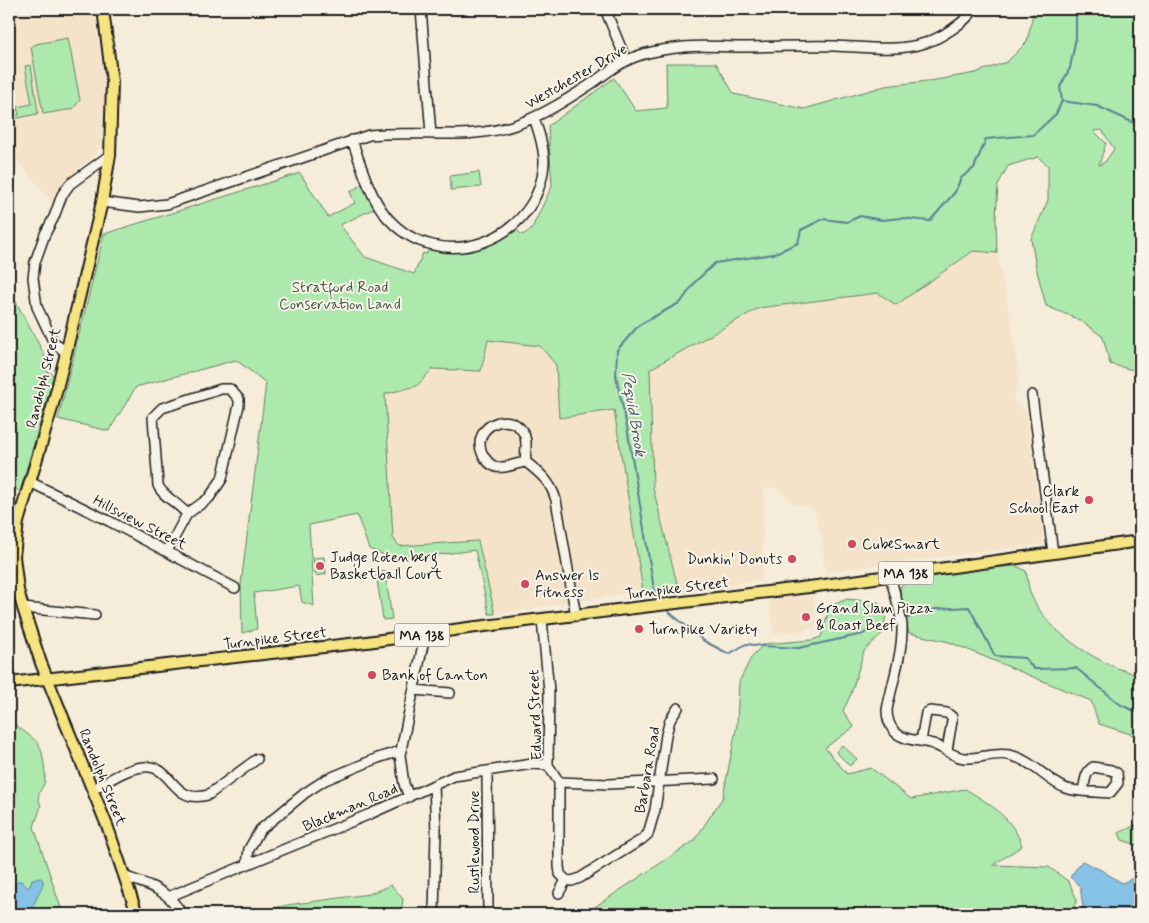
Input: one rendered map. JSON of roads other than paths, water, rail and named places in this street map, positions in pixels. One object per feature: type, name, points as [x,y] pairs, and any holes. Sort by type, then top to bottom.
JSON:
[{"type":"main road","name":"Randolph Street","points":[[103,9],[112,82],[110,155],[102,202],[66,353],[30,482],[13,524],[14,556],[18,590],[47,679],[93,789],[126,878],[137,914]]},
{"type":"main road","name":"Turnpike Street","points":[[9,683],[425,635],[468,628],[672,604],[1140,541]]},
{"type":"street","points":[[421,9],[432,134]]},
{"type":"street","points":[[606,9],[626,60]]},
{"type":"street","name":"Westchester Drive","points":[[102,202],[139,207],[168,204],[369,135],[459,134],[513,126],[534,118],[589,86],[626,60],[642,55],[685,47],[905,47],[925,43],[940,37],[956,26],[974,9]]},
{"type":"street","points":[[352,140],[377,202],[386,216],[399,228],[425,243],[441,247],[469,246],[497,238],[509,229],[529,208],[537,194],[542,178],[543,149],[534,118]]},
{"type":"street","points":[[66,353],[53,341],[37,307],[33,278],[35,262],[62,195],[70,184],[110,155]]},
{"type":"street","points":[[167,551],[187,514],[209,498],[222,479],[239,405],[236,393],[230,389],[225,388],[162,408],[154,417],[158,485],[160,491],[187,514]]},
{"type":"street","points":[[1032,395],[1053,553]]},
{"type":"street","points":[[526,462],[503,467],[492,465],[481,451],[481,437],[484,431],[492,424],[498,422],[515,424],[526,438],[526,462],[545,478],[554,494],[576,616]]},
{"type":"street","name":"Hillsview Street","points":[[30,482],[167,551],[235,588]]},
{"type":"street","points":[[890,576],[902,632],[886,710],[887,718],[895,732],[947,750],[962,758],[993,754],[1009,755],[1032,765],[1065,788],[1083,791]]},
{"type":"street","points":[[23,608],[96,615]]},
{"type":"street","name":"Edward Street","points":[[542,620],[549,691],[548,765],[559,782]]},
{"type":"street","points":[[409,797],[404,784],[400,751],[425,635]]},
{"type":"street","points":[[414,690],[450,693]]},
{"type":"street","name":"Barbara Road","points":[[566,880],[572,881],[580,878],[648,834],[655,810],[666,735],[670,720],[678,708]]},
{"type":"street","points":[[921,741],[926,713],[930,711],[947,713],[952,716],[947,750]]},
{"type":"street","points":[[247,864],[249,850],[260,830],[305,793],[325,780],[400,751]]},
{"type":"street","points":[[93,789],[126,772],[145,766],[161,770],[178,790],[186,795],[198,797],[208,795],[257,759]]},
{"type":"street","name":"Blackman Road","points":[[168,897],[409,797],[454,776],[532,764],[548,765]]},
{"type":"street","name":"Rustlewood Drive","points":[[488,771],[488,914]]},
{"type":"street","points":[[559,893],[566,880],[560,874],[559,866],[559,782],[608,784],[714,779]]},
{"type":"street","points":[[434,786],[436,830],[434,914]]},
{"type":"street","points":[[126,878],[148,884],[168,897],[183,914]]},
{"type":"water","points":[[1082,861],[1122,883],[1140,875],[1140,914],[1080,914],[1083,907],[1080,886],[1070,877]]},
{"type":"water","points":[[41,878],[43,884],[27,914],[9,914],[9,905],[16,892],[14,885],[21,881],[28,888],[32,879]]},
{"type":"waterway","name":"Pequid Brook","points":[[662,601],[654,589],[627,427],[616,376],[617,350],[639,325],[681,302],[695,282],[715,263],[773,254],[798,243],[801,230],[823,219],[847,222],[860,216],[882,220],[901,218],[930,221],[955,192],[961,178],[974,168],[986,139],[1033,135],[1056,114],[1062,101],[1060,87],[1070,68],[1076,37],[1076,9]]},
{"type":"waterway","points":[[1062,101],[1097,106],[1134,123],[1140,135]]},
{"type":"waterway","name":"Pequid Brook","points":[[666,607],[669,612],[704,641],[729,654],[746,644],[799,648],[863,634],[876,626],[890,627],[896,624]]},
{"type":"waterway","name":"Pequid Brook","points":[[905,619],[936,609],[969,607],[995,656],[1025,658],[1034,669],[1076,668],[1121,705],[1137,712],[1140,711]]},
{"type":"place","name":"Clark School East","points":[[1089,500]]},
{"type":"place","name":"CubeSmart","points":[[852,544]]},
{"type":"place","name":"Dunkin' Donuts","points":[[792,559]]},
{"type":"place","name":"Judge Rotenberg Basketball Court","points":[[320,566]]},
{"type":"place","name":"Answer Is Fitness","points":[[525,584]]},
{"type":"place","name":"Grand Slam Pizza & Roast Beef","points":[[806,617]]},
{"type":"place","name":"Turnpike Variety","points":[[639,629]]},
{"type":"place","name":"Bank of Canton","points":[[372,675]]},
{"type":"park label","name":"Stratford Road Conservation Land","points":[[340,296]]}]
